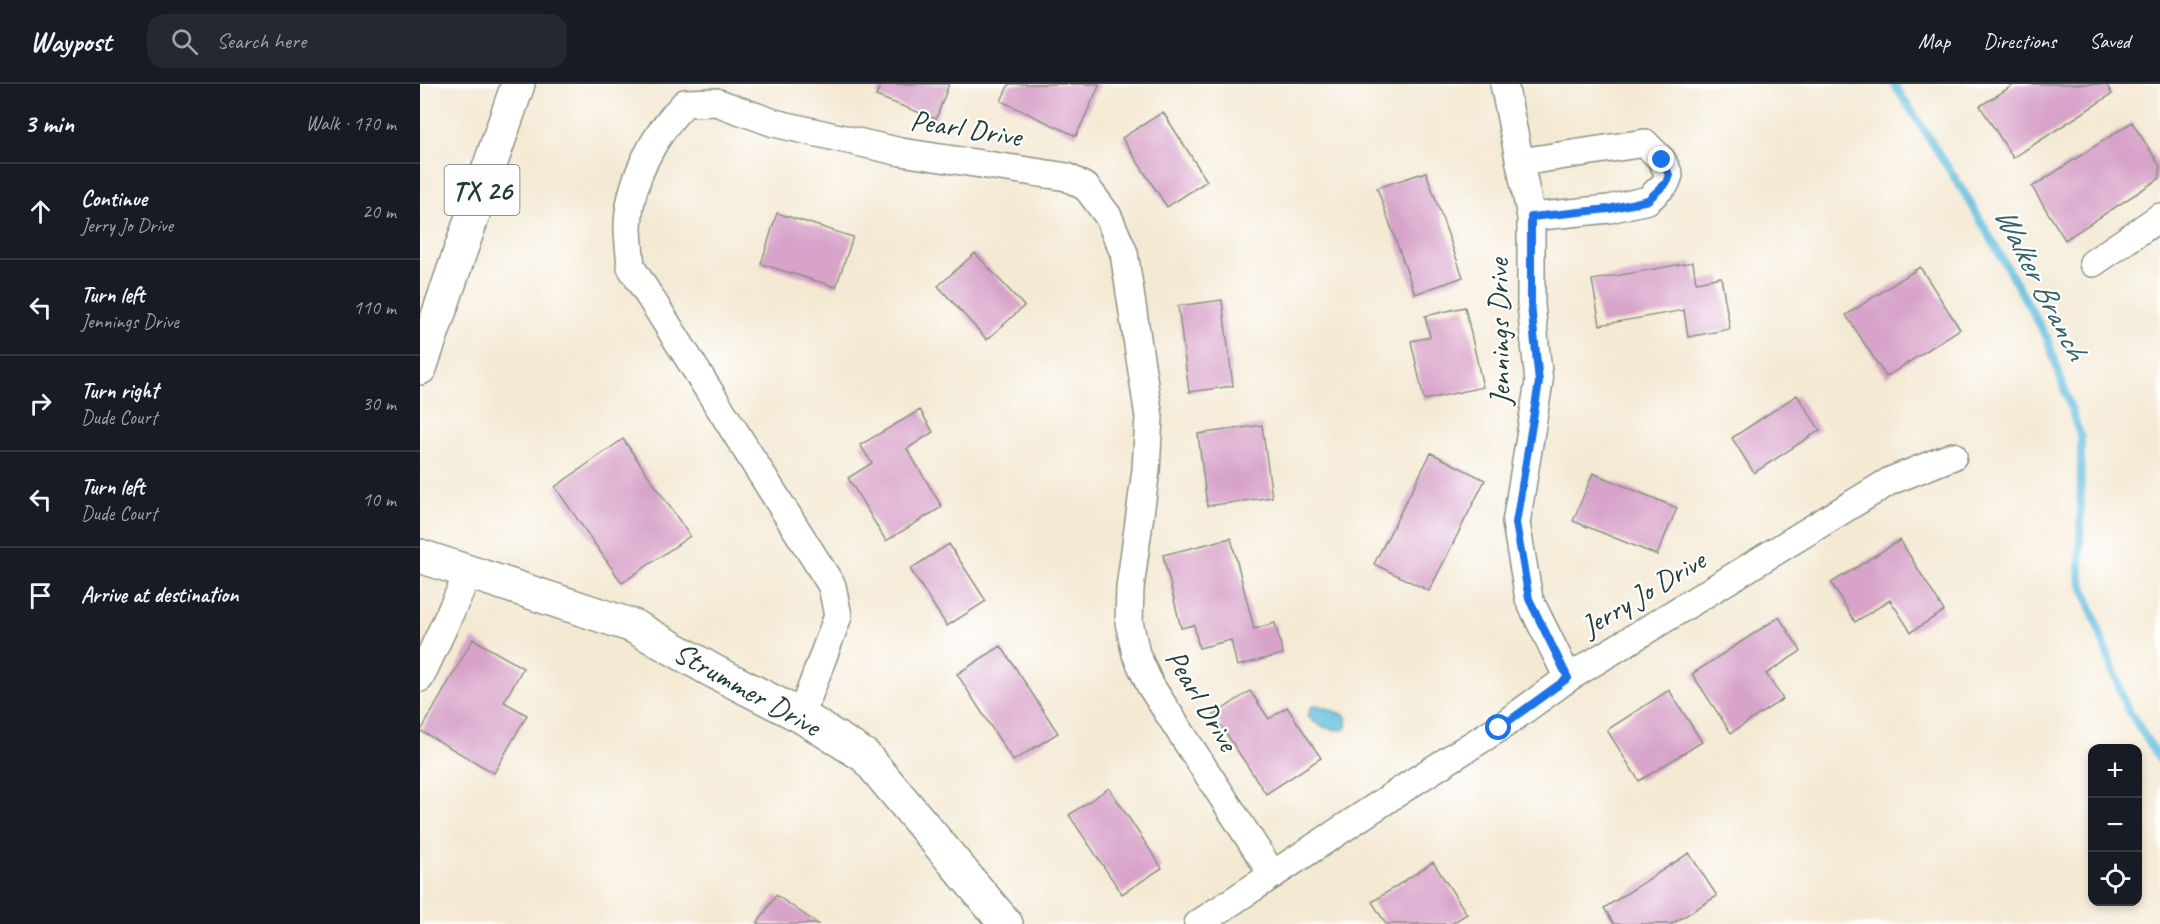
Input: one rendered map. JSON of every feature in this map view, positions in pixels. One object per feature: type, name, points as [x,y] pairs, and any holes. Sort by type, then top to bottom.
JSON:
[{"type":"main road","name":"TX 26","points":[[420,368],[519,84]]},
{"type":"main road","name":"Strummer Drive","points":[[420,556],[633,626],[713,671],[801,716],[865,756],[995,920]]},
{"type":"street","name":"Jennings Drive","points":[[1504,84],[1531,217],[1531,305],[1539,382],[1516,523],[1529,599],[1568,678]]},
{"type":"street","name":"Pearl Drive","points":[[801,716],[838,616],[831,586],[631,267],[628,224],[634,189],[653,145],[668,120],[685,103],[716,102],[774,123],[901,152],[1067,177],[1087,188],[1108,216],[1124,253],[1149,417],[1146,470],[1130,588],[1129,622],[1136,654],[1150,685],[1273,874]]},
{"type":"street","points":[[1520,162],[1645,143],[1662,160],[1669,175],[1666,183],[1648,200],[1609,209],[1531,217]]},
{"type":"street","points":[[2093,262],[2160,217]]},
{"type":"street","name":"Jerry Jo Drive","points":[[1198,924],[1499,728],[1568,678],[1890,481],[1953,456]]},
{"type":"street","points":[[420,678],[469,572]]},
{"type":"water","points":[[1317,705],[1344,715],[1347,718],[1346,727],[1343,730],[1329,729],[1320,726],[1308,717],[1311,707]]},
{"type":"building","points":[[881,84],[949,84],[936,119],[876,96]]},
{"type":"building","points":[[1009,84],[1100,84],[1076,136],[1001,101]]},
{"type":"building","points":[[2015,84],[2106,84],[2112,94],[2013,158],[1980,106]]},
{"type":"building","points":[[1163,112],[1207,181],[1167,207],[1122,138]]},
{"type":"building","points":[[2132,122],[2160,166],[2160,178],[2065,240],[2032,187]]},
{"type":"building","points":[[1426,172],[1463,277],[1415,294],[1377,188]]},
{"type":"building","points":[[777,213],[853,237],[836,287],[761,264]]},
{"type":"building","points":[[975,253],[1024,306],[987,340],[938,286]]},
{"type":"building","points":[[1693,262],[1696,282],[1721,277],[1730,329],[1688,337],[1684,310],[1600,325],[1592,280]]},
{"type":"building","points":[[1920,267],[1960,329],[1886,377],[1846,315]]},
{"type":"building","points":[[1222,300],[1233,386],[1189,392],[1178,306]]},
{"type":"building","points":[[1465,307],[1483,387],[1424,400],[1411,341],[1430,337],[1425,316]]},
{"type":"building","points":[[1797,395],[1820,430],[1754,473],[1732,438]]},
{"type":"building","points":[[920,410],[933,432],[907,449],[942,507],[886,541],[848,478],[872,463],[860,445]]},
{"type":"building","points":[[1262,425],[1272,497],[1207,506],[1198,434]]},
{"type":"building","points":[[623,439],[690,536],[622,583],[555,487]]},
{"type":"building","points":[[1431,453],[1485,480],[1429,591],[1374,564]]},
{"type":"building","points":[[1593,473],[1677,508],[1657,555],[1573,521]]},
{"type":"building","points":[[1231,538],[1254,629],[1275,623],[1283,654],[1237,666],[1231,640],[1199,648],[1194,625],[1181,628],[1163,555]]},
{"type":"building","points":[[1900,540],[1944,611],[1911,632],[1890,600],[1855,622],[1831,583]]},
{"type":"building","points":[[949,544],[986,601],[947,626],[910,569]]},
{"type":"building","points":[[1779,617],[1801,651],[1766,674],[1783,699],[1731,733],[1692,674]]},
{"type":"building","points":[[473,639],[523,668],[504,702],[527,715],[494,773],[421,731]]},
{"type":"building","points":[[1001,646],[1058,733],[1013,761],[957,674]]},
{"type":"building","points":[[1669,690],[1702,742],[1639,781],[1607,730]]},
{"type":"building","points":[[1250,691],[1269,719],[1287,707],[1321,758],[1266,794],[1214,715]]},
{"type":"building","points":[[1109,788],[1162,868],[1122,894],[1069,815]]},
{"type":"building","points":[[1689,853],[1717,896],[1672,924],[1614,924],[1604,908]]},
{"type":"building","points":[[1433,862],[1467,914],[1451,924],[1386,924],[1372,902]]},
{"type":"building","points":[[776,895],[818,924],[757,924]]},
{"type":"waterway","name":"Walker Branch","points":[[1894,84],[1969,200],[2047,338],[2081,438],[2080,577],[2126,706],[2160,760]]},
{"type":"route","points":[[1499,728],[1568,678],[1529,599],[1516,523],[1539,382],[1531,305],[1531,217],[1609,209],[1648,200],[1666,183],[1669,175],[1662,160]]}]
